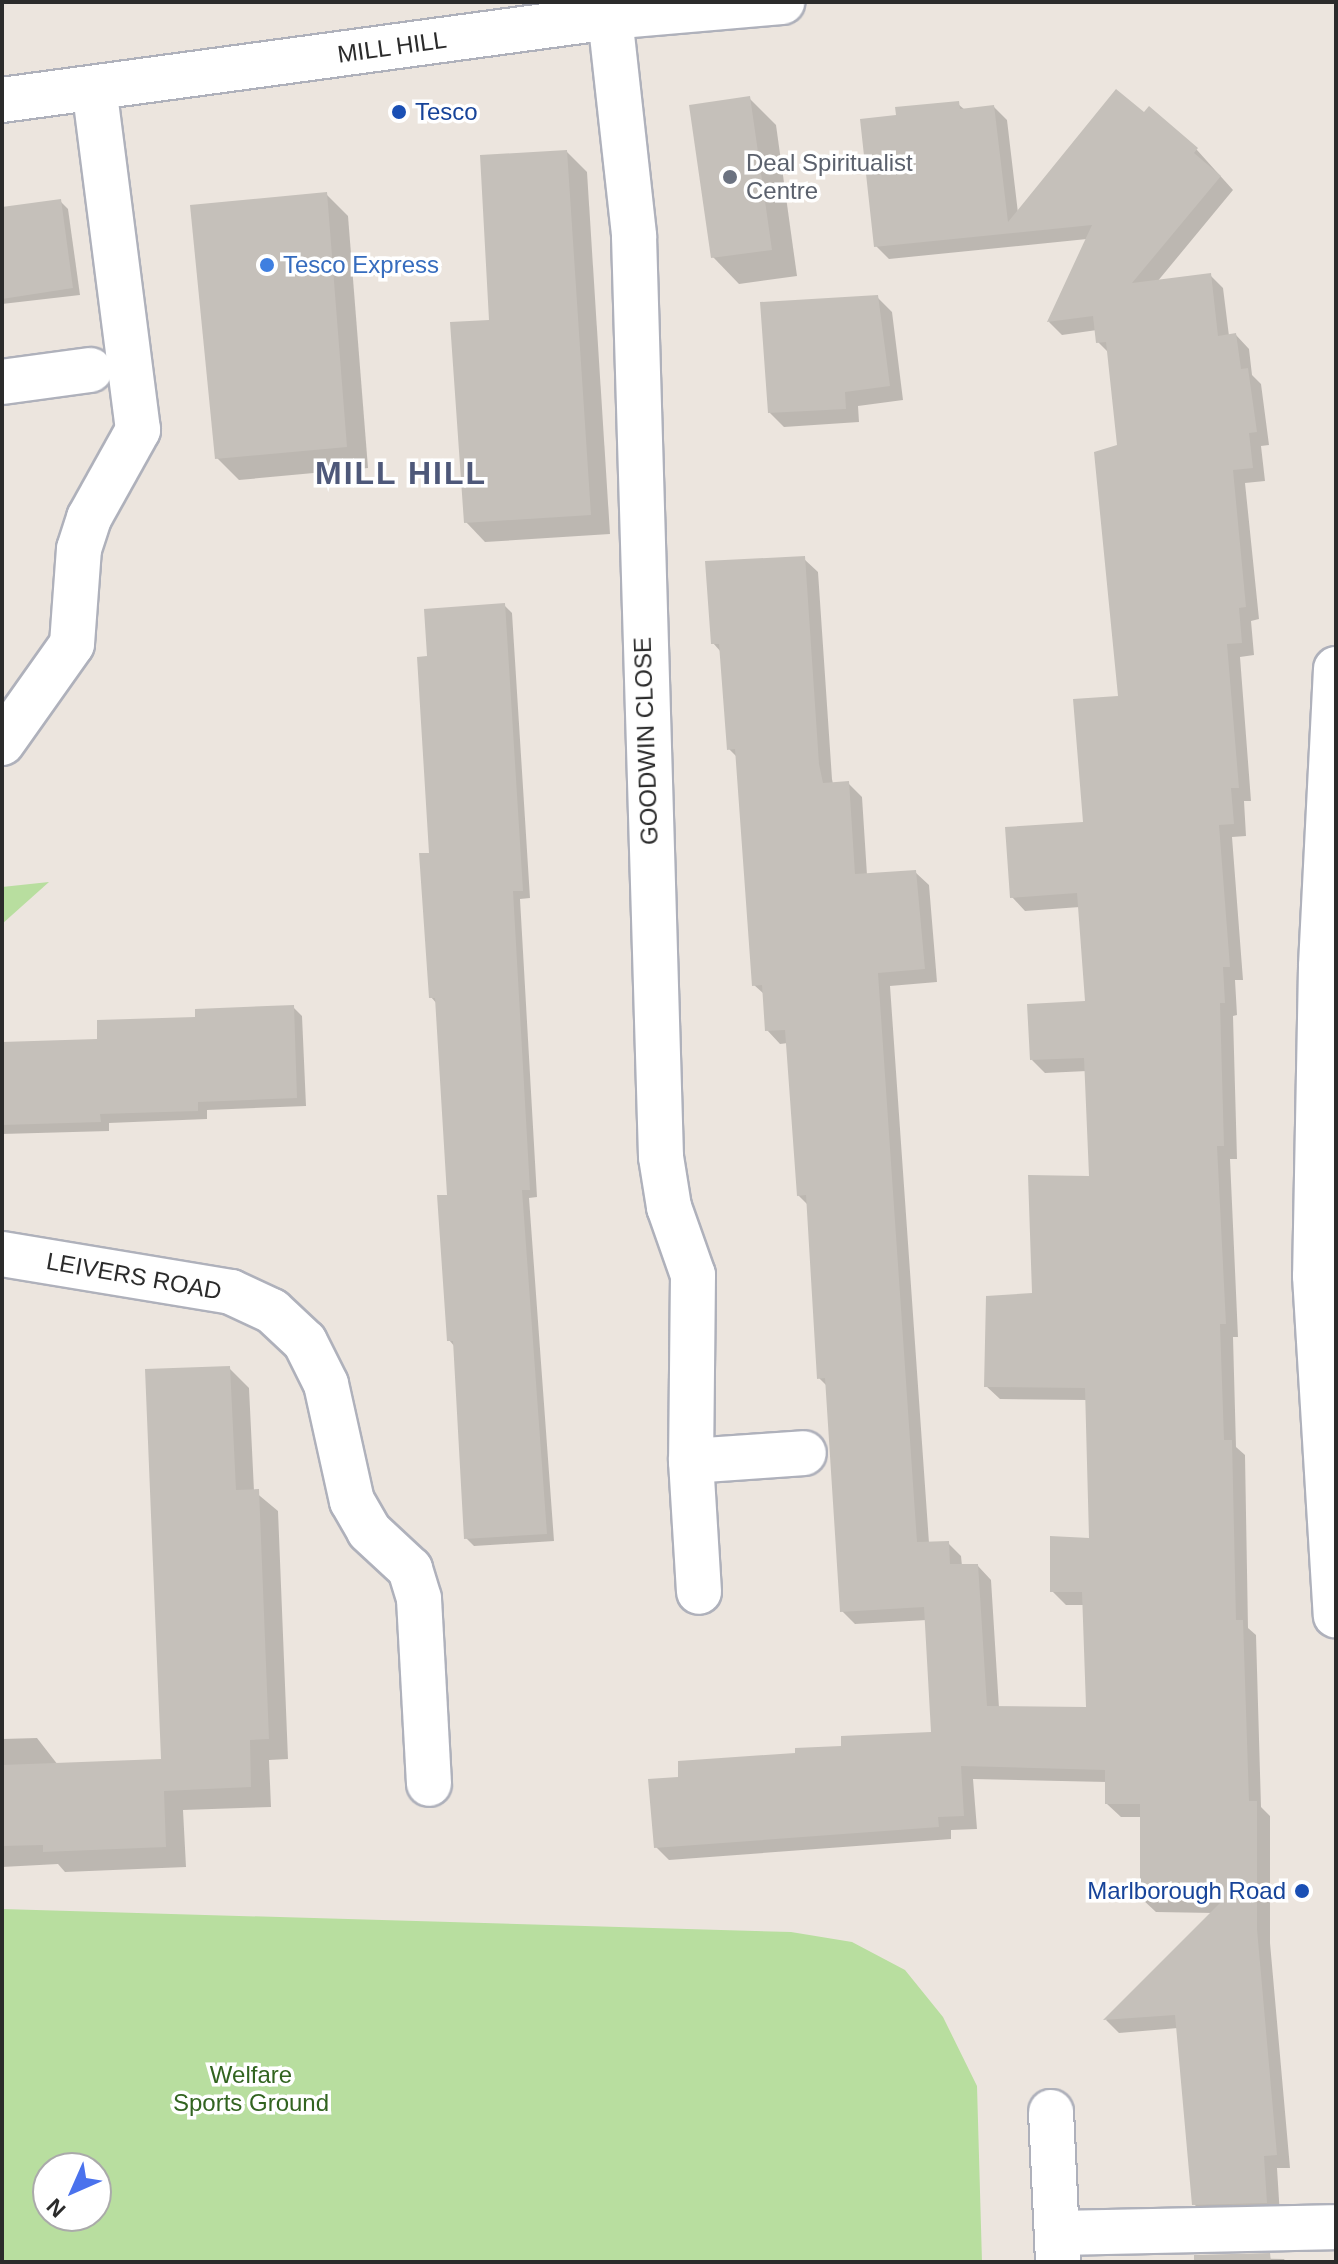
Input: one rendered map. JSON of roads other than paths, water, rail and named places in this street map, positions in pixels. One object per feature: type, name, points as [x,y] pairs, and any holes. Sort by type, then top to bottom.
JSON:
[{"type":"street","name":"MILL HILL","points":[[2,100],[598,13],[782,2]]},
{"type":"street","name":"GOODWIN CLOSE","points":[[598,13],[634,236],[661,1157],[669,1207],[693,1275],[691,1461],[699,1592]]},
{"type":"street","points":[[2,743],[72,644],[79,549],[89,518],[138,430],[94,88]]},
{"type":"street","points":[[2,382],[90,370]]},
{"type":"street","points":[[1336,669],[1315,1276],[1336,1615]]},
{"type":"street","name":"LEIVERS ROAD","points":[[2,1254],[231,1292],[272,1311],[305,1342],[326,1384],[352,1501],[369,1531],[410,1569],[419,1599],[429,1784]]},
{"type":"street","points":[[691,1461],[804,1453]]},
{"type":"street","points":[[1051,2112],[1058,2247],[1336,2227]]},
{"type":"place","name":"Tesco","points":[[399,112]]},
{"type":"place","name":"Deal Spiritualist Centre","points":[[730,177]]},
{"type":"place","name":"Tesco Express","points":[[267,265]]},
{"type":"place","name":"Marlborough Road","points":[[1302,1891]]},
{"type":"district","name":"MILL HILL","points":[[401,473]]},
{"type":"park label","name":"Welfare Sports Ground","points":[[251,2089]]}]
